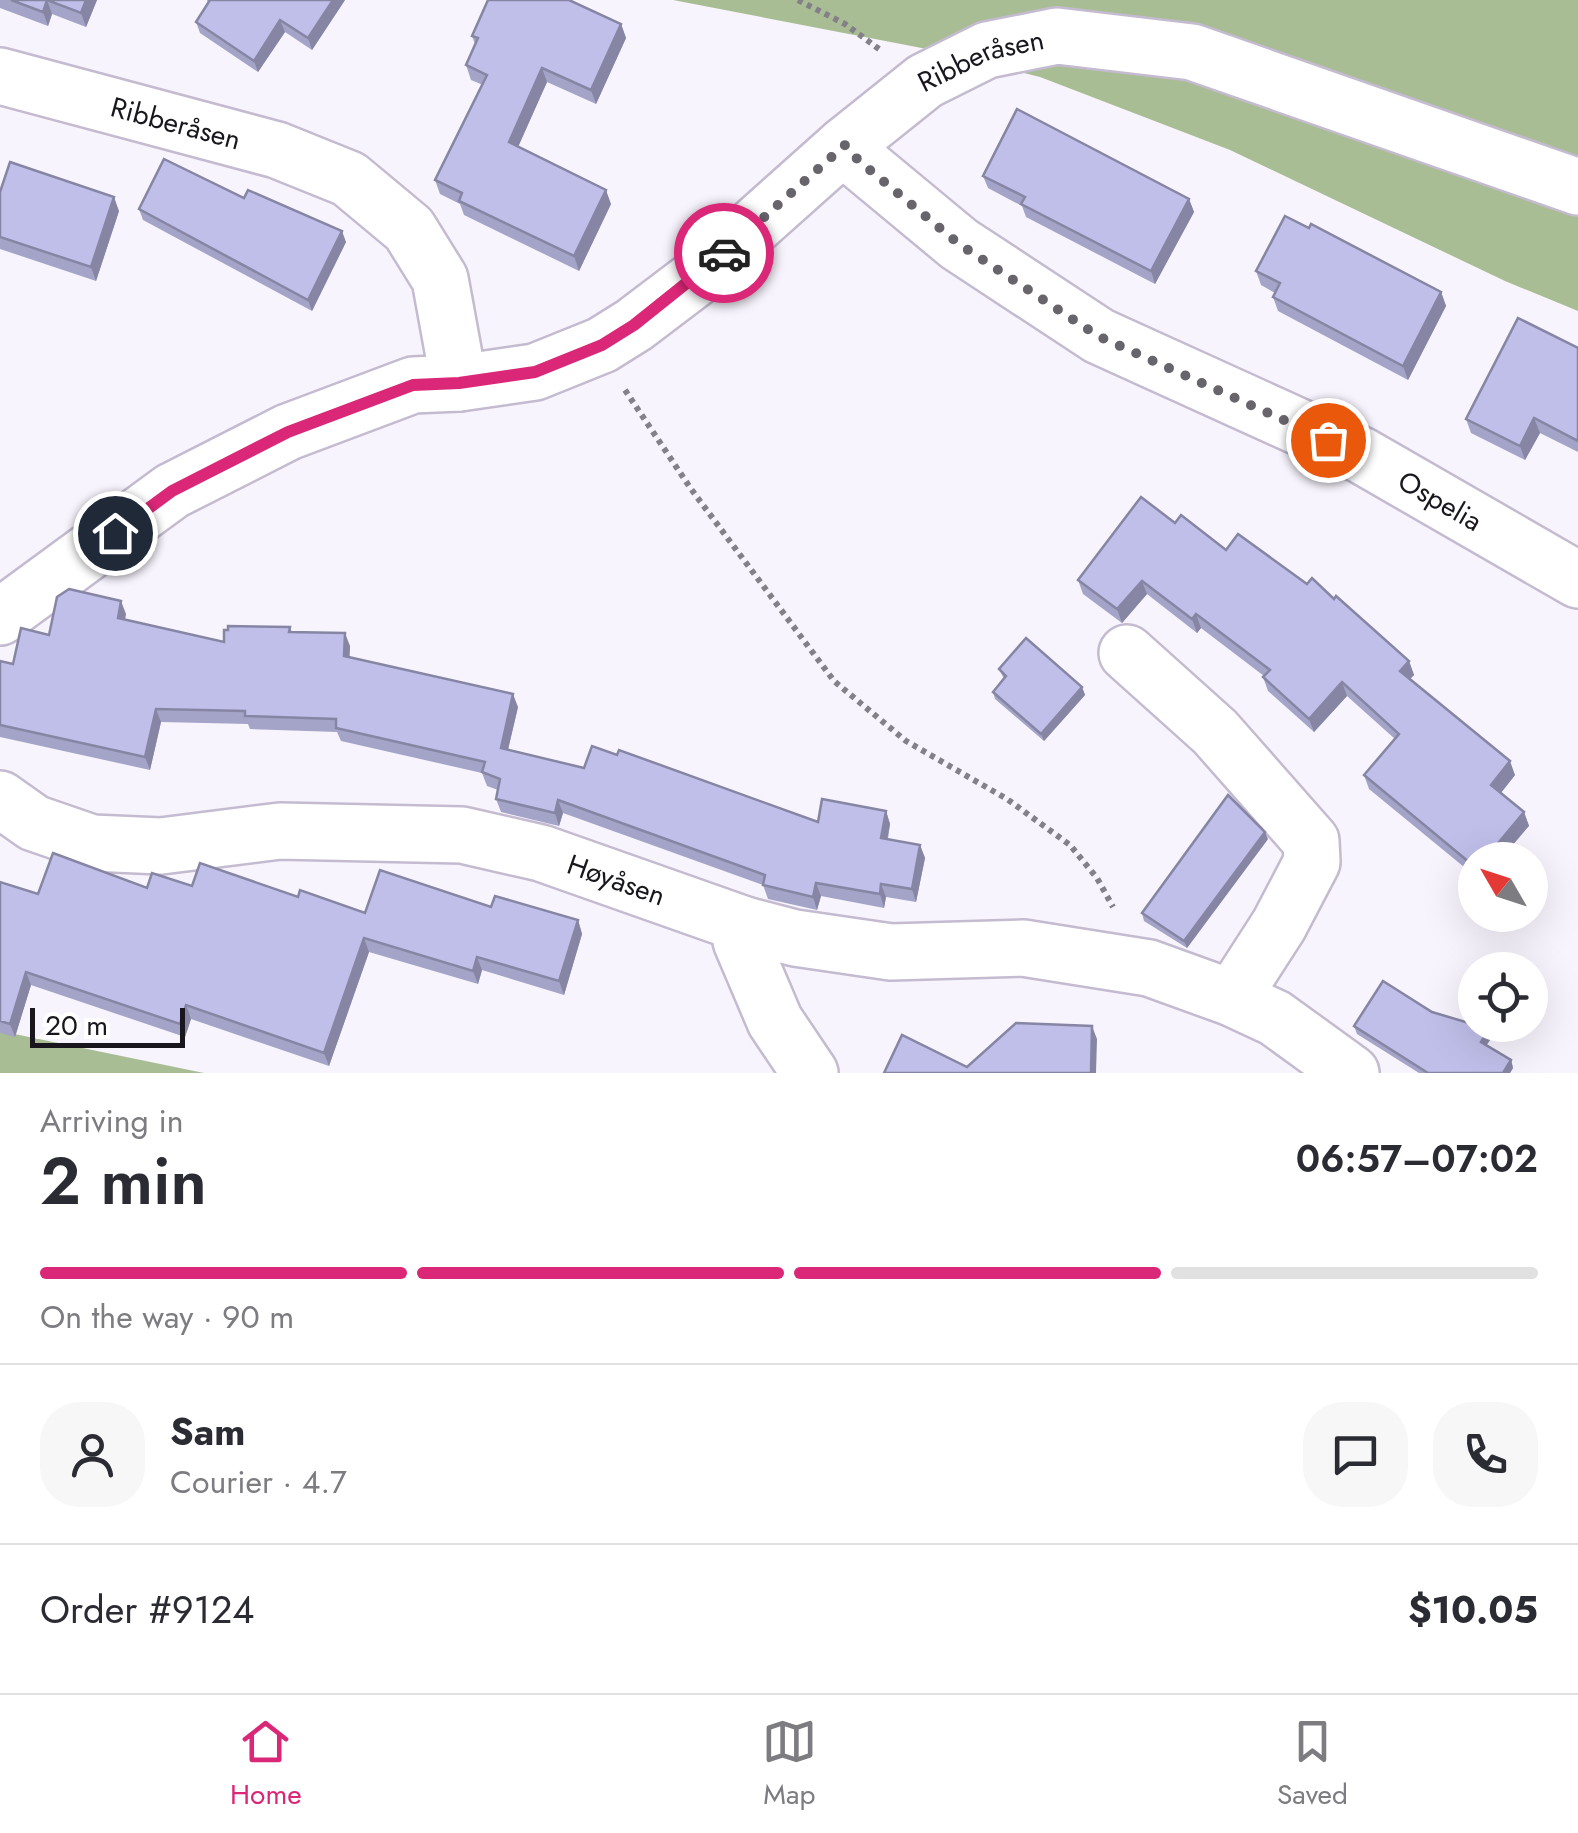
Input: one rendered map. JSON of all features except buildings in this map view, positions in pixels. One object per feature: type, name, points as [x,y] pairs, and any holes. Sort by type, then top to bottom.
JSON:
[{"type":"street","name":"Ribberåsen","points":[[0,617],[172,491],[288,432],[413,385],[535,372],[602,345],[696,278],[845,145],[925,82],[988,50],[1058,36],[1192,52],[1578,187]]},
{"type":"street","name":"Ribberåsen","points":[[0,76],[277,150],[349,179],[409,229],[440,279],[459,383]]},
{"type":"street","name":"Ospelia","points":[[845,145],[959,244],[1098,336],[1362,455],[1578,580]]},
{"type":"street","points":[[1127,653],[1215,732],[1311,841],[1312,862],[1280,924],[1232,998]]},
{"type":"street","name":"Høyåsen","points":[[0,799],[34,823],[92,843],[162,846],[280,831],[462,835],[541,853],[745,926],[795,938],[891,952],[1024,948],[1148,968],[1275,1018],[1350,1073]]},
{"type":"street","points":[[745,926],[741,940],[774,1021],[810,1073]]},
{"type":"path","points":[[798,0],[844,24],[925,82]]},
{"type":"path","points":[[602,345],[608,364],[691,489],[834,682],[906,741],[1007,799],[1070,845],[1096,878],[1148,968]]},
{"type":"green space","points":[[673,0],[1578,0],[1578,311],[1505,281],[1230,150],[1040,77],[932,50]]},
{"type":"green space","points":[[0,1031],[204,1073],[0,1073]]},
{"type":"way so far","points":[[724,253],[845,145],[959,244],[1098,336],[1328,440]]},
{"type":"route","points":[[115,533],[172,491],[288,432],[413,385],[535,372],[602,345],[634,325],[724,253]]}]
